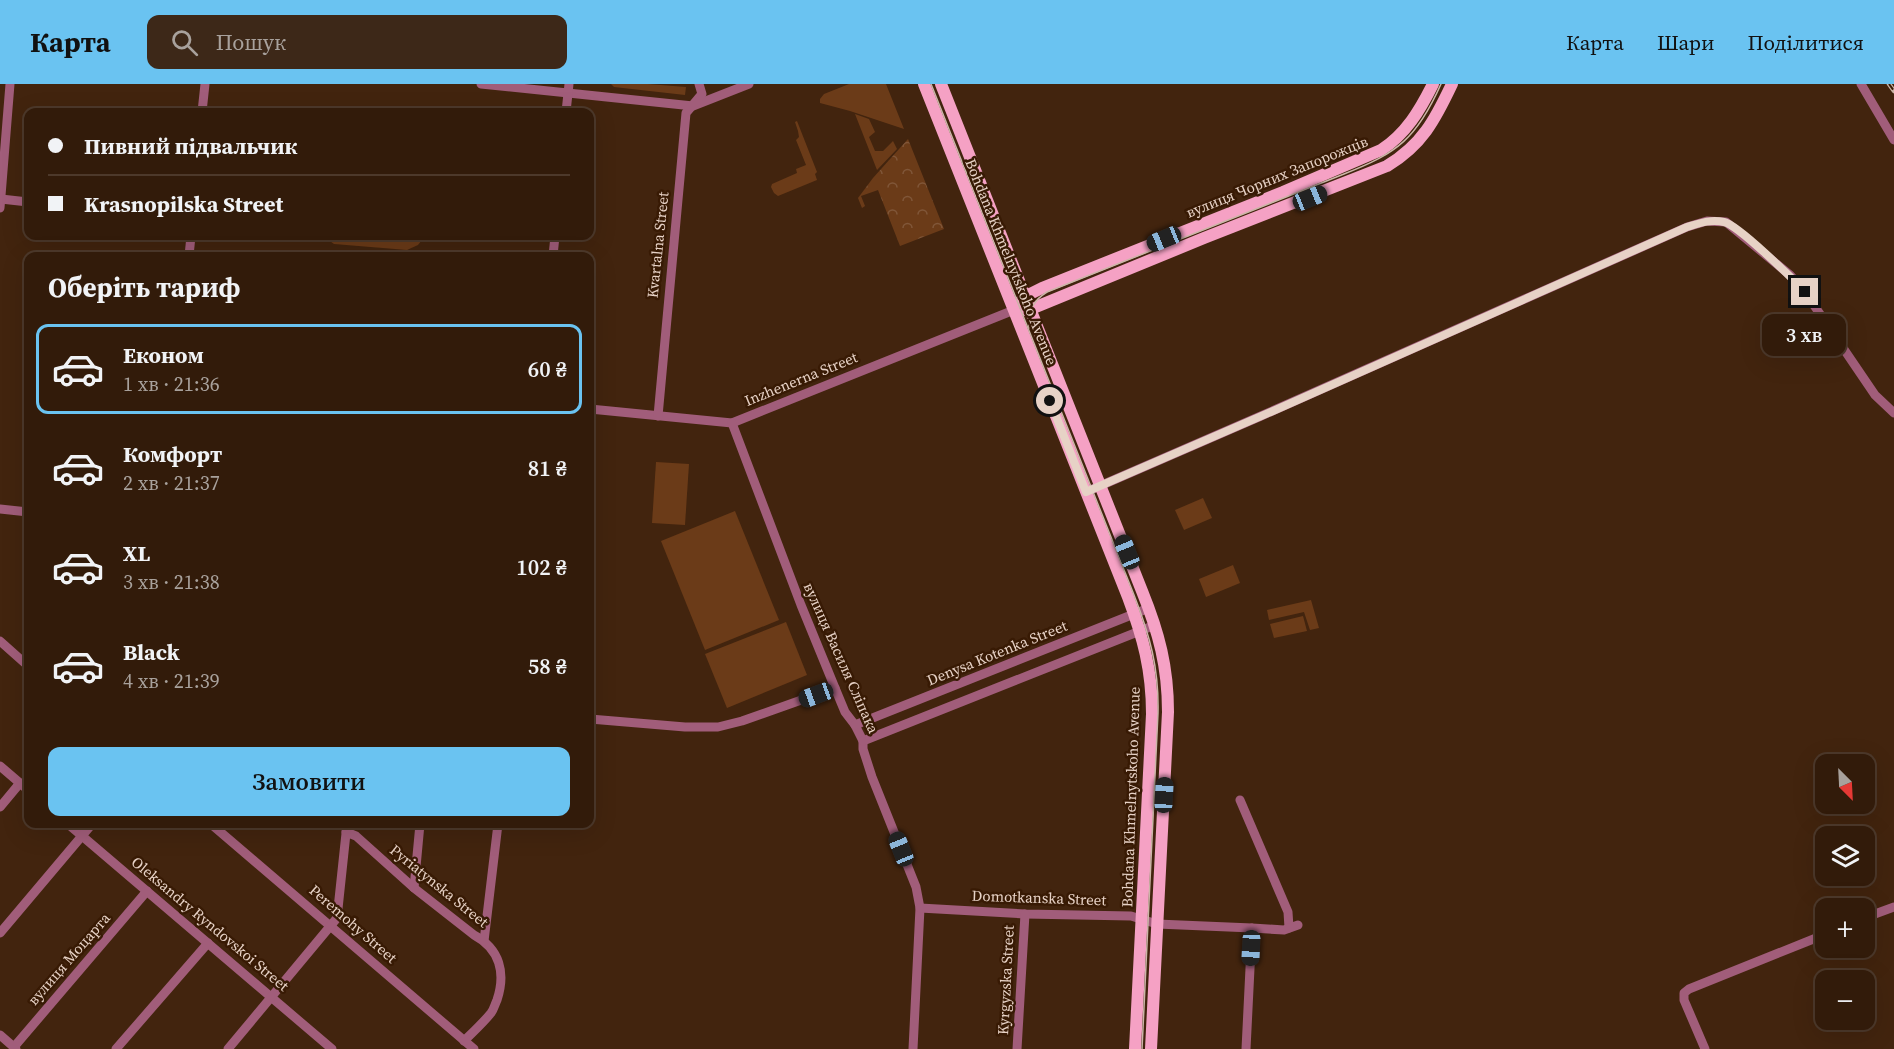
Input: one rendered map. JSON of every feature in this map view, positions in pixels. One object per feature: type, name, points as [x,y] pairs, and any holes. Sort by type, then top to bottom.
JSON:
[{"type":"main road","name":"Bohdana Khmelnytskoho Avenue","points":[[924,84],[1135,614],[1149,665],[1152,697],[1135,1049]]},
{"type":"main road","name":"Bohdana Khmelnytskoho Avenue","points":[[941,84],[1149,608],[1164,655],[1168,695],[1151,1049]]},
{"type":"main road","name":"вулиця Чорних Запорожців","points":[[1014,310],[1026,296],[1294,188],[1381,150],[1395,141],[1407,127],[1432,84]]},
{"type":"main road","name":"вулиця Чорних Запорожців","points":[[1014,310],[1031,309],[1388,166],[1423,137],[1452,84]]},
{"type":"main road","points":[[966,190],[981,183]]},
{"type":"main road","points":[[1116,258],[1121,272]]},
{"type":"street","points":[[10,84],[0,203],[24,202]]},
{"type":"street","points":[[202,108],[205,84]]},
{"type":"street","points":[[480,84],[569,88],[693,106],[749,84]]},
{"type":"street","name":"Kvartalna Street","points":[[658,416],[686,113],[702,94],[699,84]]},
{"type":"street","points":[[1861,84],[1894,140]]},
{"type":"street","points":[[566,108],[569,88]]},
{"type":"street","points":[[1086,492],[1707,220],[1726,222],[1790,275],[1805,292],[1875,395],[1894,412]]},
{"type":"street","name":"Inzhenerna Street","points":[[594,409],[732,423],[1014,310]]},
{"type":"street","name":"вулиця Василя Сліпака","points":[[732,423],[835,688],[845,712],[863,741],[863,749],[872,777],[916,887],[920,908],[914,1049]]},
{"type":"street","points":[[0,509],[24,512]]},
{"type":"street","name":"Denysa Kotenka Street","points":[[855,725],[1149,608]]},
{"type":"street","points":[[863,741],[1155,625]]},
{"type":"street","points":[[0,641],[24,662]]},
{"type":"street","points":[[594,718],[685,727],[718,727],[742,722],[835,688]]},
{"type":"street","points":[[0,766],[24,786]]},
{"type":"street","points":[[0,807],[20,783]]},
{"type":"street","name":"Domotkanska Street","points":[[920,908],[1025,914],[1131,916],[1157,924],[1284,930],[1294,926],[1240,800]]},
{"type":"street","name":"Oleksandry Ryndovskoi Street","points":[[73,828],[332,1049]]},
{"type":"street","points":[[0,933],[89,828]]},
{"type":"street","name":"Peremohy Street","points":[[218,828],[474,1049]]},
{"type":"street","points":[[228,1049],[337,918],[347,828]]},
{"type":"street","name":"Pyriatynska Street","points":[[348,828],[414,888],[474,936],[484,941]]},
{"type":"street","points":[[414,888],[420,828]]},
{"type":"street","points":[[464,1041],[492,1011],[500,989],[502,974],[495,953],[484,941],[498,828]]},
{"type":"street","name":"вулиця Моцарта","points":[[15,1048],[147,891]]},
{"type":"street","points":[[1875,914],[1894,906]]},
{"type":"street","name":"Kyrgyzska Street","points":[[1017,1049],[1025,914]]},
{"type":"street","points":[[1246,1049],[1252,928]]},
{"type":"street","points":[[1705,1049],[1684,1000],[1684,993],[1815,938]]},
{"type":"street","points":[[116,1049],[208,943]]},
{"type":"street","points":[[0,1035],[15,1048]]},
{"type":"green space","points":[[611,84],[686,87],[685,95],[614,87]]},
{"type":"green space","points":[[849,84],[886,84],[904,129],[820,103],[824,94]]},
{"type":"green space","points":[[855,114],[869,119],[875,132],[869,137],[875,151],[883,151],[893,141],[897,149],[877,170]]},
{"type":"green space","points":[[797,121],[817,172],[815,174],[817,180],[778,196],[771,187],[772,184],[797,173],[796,169],[806,165],[796,140],[799,137],[795,122]]},
{"type":"green space","points":[[908,139],[944,229],[900,246],[878,190],[861,196],[865,206],[862,208],[858,198]]},
{"type":"green space","points":[[328,240],[422,240],[418,245],[407,250],[334,244]]},
{"type":"green space","points":[[656,462],[689,464],[685,525],[652,523]]},
{"type":"green space","points":[[1203,498],[1212,518],[1184,530],[1175,510]]},
{"type":"green space","points":[[735,511],[779,620],[705,650],[661,541]]},
{"type":"green space","points":[[1233,565],[1240,583],[1206,597],[1199,579]]},
{"type":"green space","points":[[1311,600],[1319,628],[1310,630],[1304,612],[1269,620],[1267,610]]},
{"type":"green space","points":[[1303,616],[1307,631],[1274,638],[1270,624]]},
{"type":"green space","points":[[786,622],[807,675],[727,708],[705,654]]},
{"type":"tram line","points":[[931,84],[1134,595],[1145,624],[1152,653],[1157,681],[1158,713],[1142,1049]]},
{"type":"tram line","points":[[1029,328],[1032,307],[1047,292],[1379,159],[1392,151],[1414,131],[1441,84]]},
{"type":"railway","points":[[1889,84],[1894,91]]},
{"type":"route","points":[[1050,401],[1086,492],[1707,220],[1726,222],[1790,275],[1805,292]]}]
